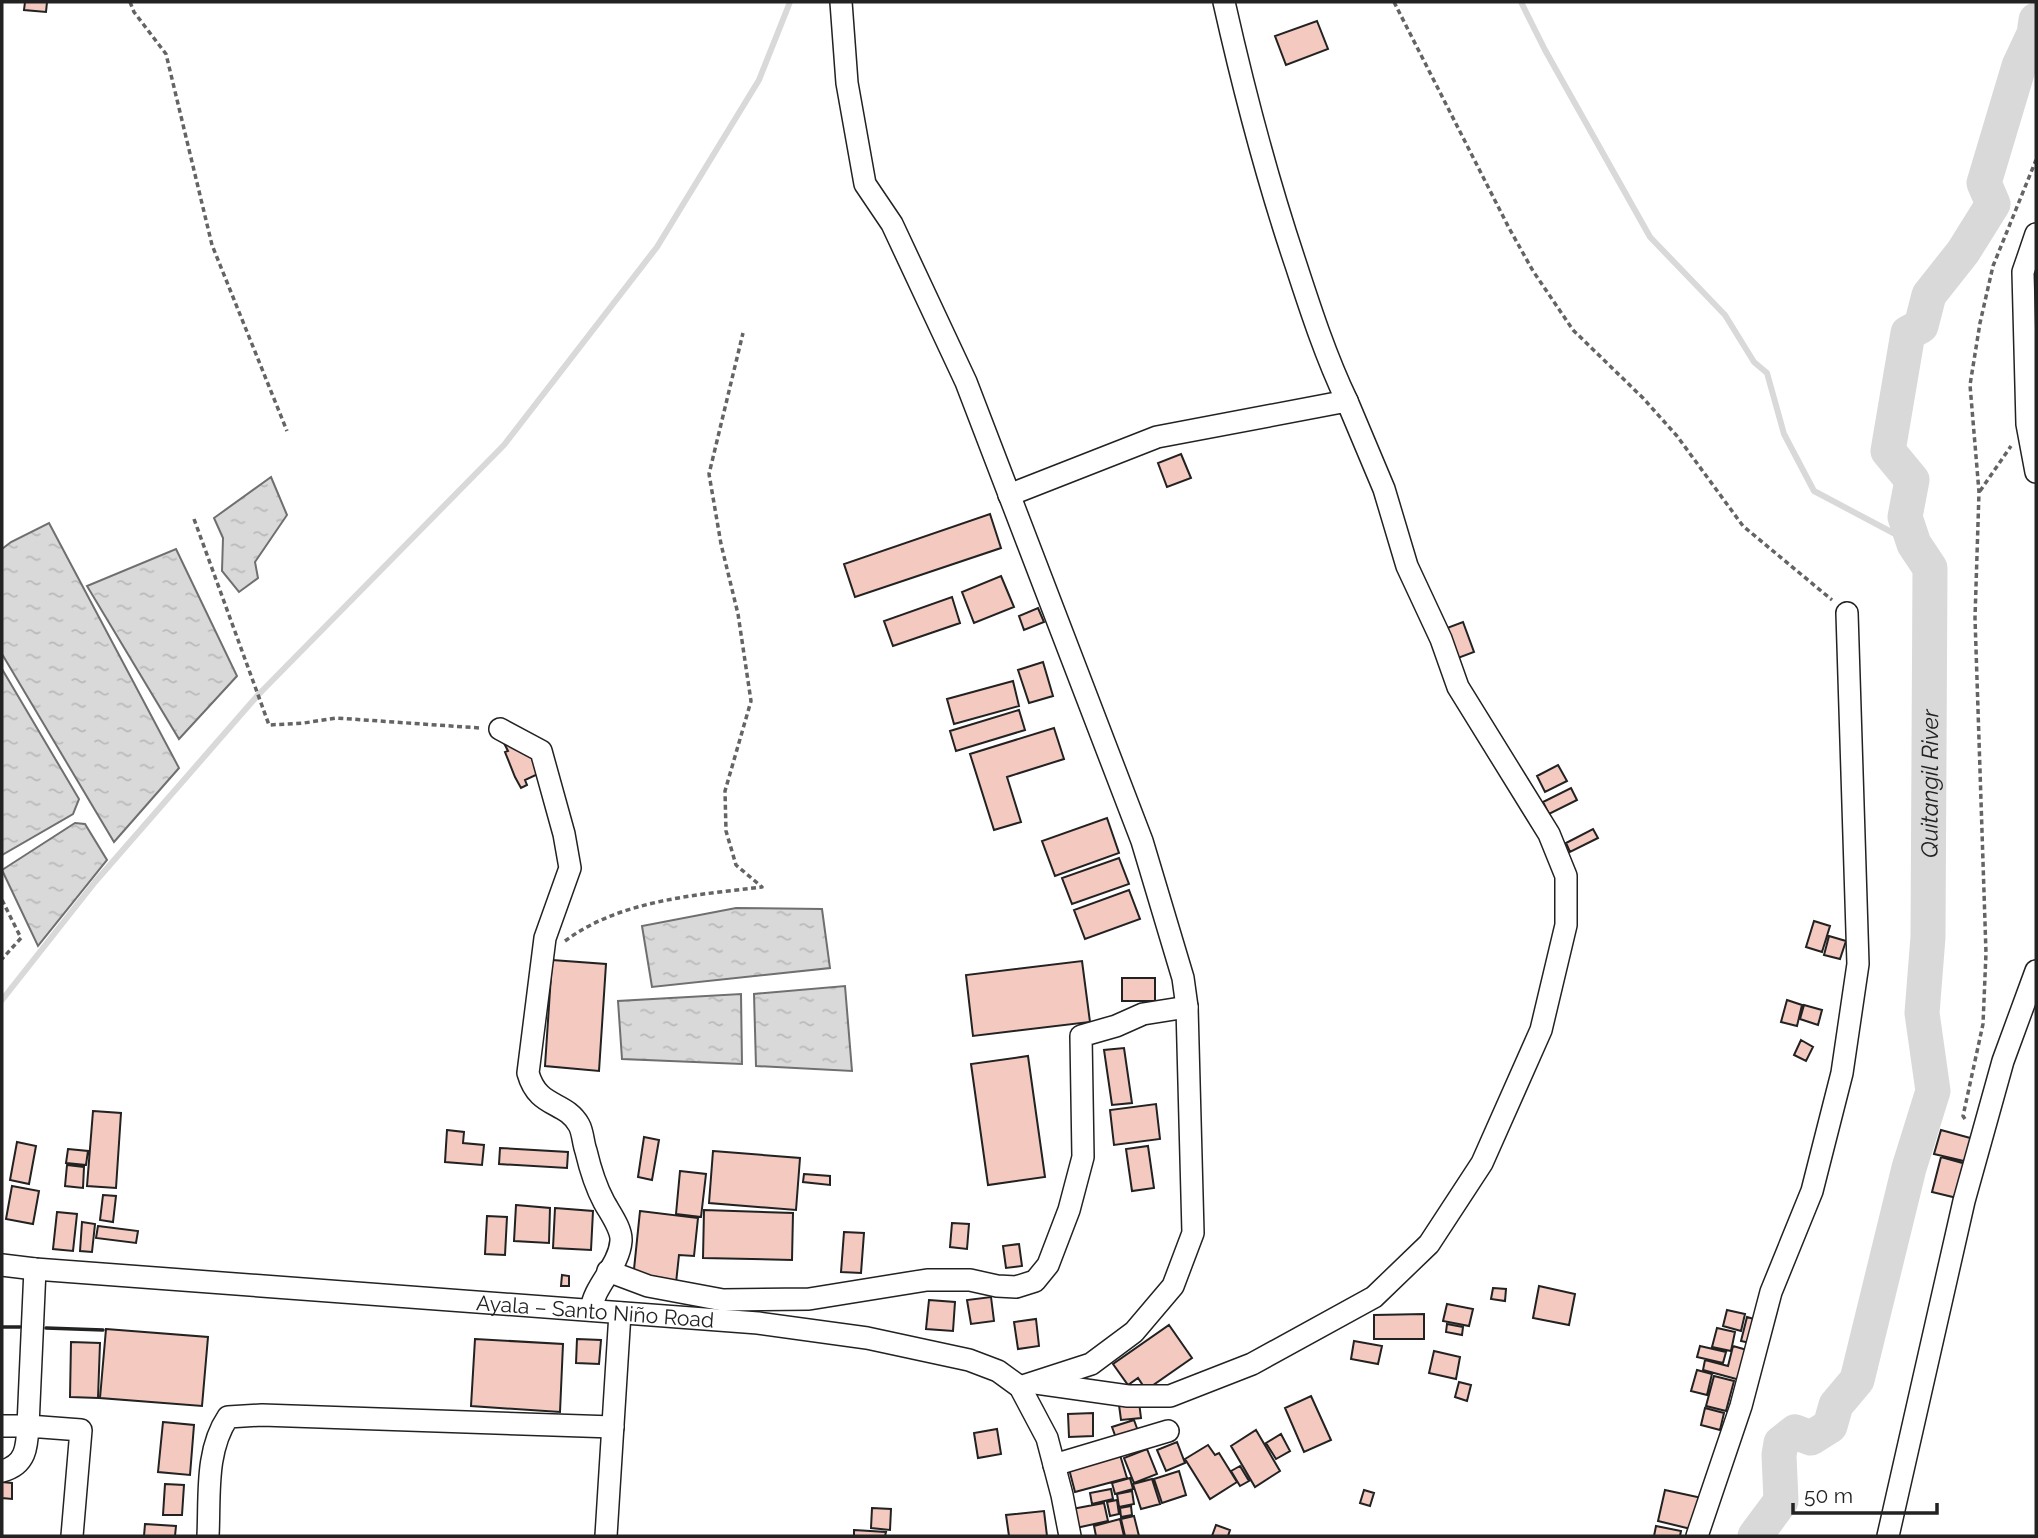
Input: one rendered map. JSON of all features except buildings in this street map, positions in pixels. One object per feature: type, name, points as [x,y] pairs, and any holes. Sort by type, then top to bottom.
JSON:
[{"type":"street","points":[[841,2],[847,83],[865,184],[892,224],[966,383],[1142,841],[1183,978],[1193,1233],[1173,1286],[1134,1332],[1091,1364],[1028,1385]]},
{"type":"street","points":[[1028,1385],[1128,1396],[1170,1396],[1252,1364],[1374,1297],[1429,1244],[1482,1163],[1541,1030],[1566,925],[1566,877],[1549,834],[1458,687],[1441,639],[1408,566],[1384,489],[1332,368],[1277,209],[1245,99],[1224,2]]},
{"type":"street","points":[[2036,234],[2023,271],[2027,424],[2036,472]]},
{"type":"street","points":[[1009,495],[1026,486],[1157,437],[1347,401]]},
{"type":"street","points":[[1697,1536],[1741,1406],[1771,1292],[1812,1191],[1842,1073],[1858,964],[1847,613]]},
{"type":"street","points":[[500,729],[541,751],[564,834],[570,868],[545,938],[528,1073],[532,1087],[544,1100],[567,1112],[579,1126],[603,1200],[622,1240],[615,1259],[593,1298],[591,1310]]},
{"type":"street","points":[[1888,1536],[1964,1201],[2003,1061],[2036,971]]},
{"type":"street","points":[[608,1271],[648,1286],[735,1300],[809,1299],[927,1280],[970,1280],[1016,1287],[1035,1281],[1048,1265],[1069,1210],[1083,1157],[1081,1036],[1116,1026],[1143,1014],[1186,1007]]},
{"type":"street","name":"Ayala – Santo Niño Road","points":[[2,1265],[758,1323],[867,1338],[969,1360],[1028,1385],[1047,1438],[1070,1536]]},
{"type":"street","points":[[2,1471],[14,1467],[26,1452],[35,1269]]},
{"type":"street","points":[[606,1536],[621,1313]]},
{"type":"street","points":[[208,1536],[211,1454],[221,1427],[228,1417],[262,1415],[613,1427]]},
{"type":"street","points":[[2,1426],[80,1430],[72,1536]]},
{"type":"street","points":[[1054,1465],[1168,1431]]},
{"type":"path","points":[[130,2],[134,12],[166,54],[212,245],[287,431]]},
{"type":"path","points":[[1394,2],[1515,239],[1573,330],[1643,398],[1677,436],[1743,526],[1847,613]]},
{"type":"path","points":[[1981,1139],[1962,1116],[1983,1024],[1986,953],[1975,618],[1979,492],[1970,386],[1993,265],[2036,160]]},
{"type":"path","points":[[543,957],[574,934],[599,920],[642,906],[698,894],[762,887],[736,865],[726,831],[725,791],[751,701],[738,614],[721,544],[709,474],[743,333]]},
{"type":"path","points":[[1979,492],[2027,424]]},
{"type":"path","points":[[194,519],[268,725],[337,718],[500,729]]},
{"type":"path","points":[[2,900],[21,938],[2,959]]},
{"type":"water","points":[[271,477],[287,515],[255,562],[258,578],[239,592],[222,571],[223,538],[214,518]]},
{"type":"water","points":[[49,523],[179,768],[114,842],[2,654],[2,549]]},
{"type":"water","points":[[176,549],[237,676],[179,739],[87,586]]},
{"type":"water","points":[[2,669],[79,799],[73,814],[2,855]]},
{"type":"water","points":[[75,823],[85,824],[107,860],[38,946],[2,870]]},
{"type":"water","points":[[736,908],[822,909],[830,968],[652,987],[642,926]]},
{"type":"water","points":[[845,986],[852,1071],[756,1066],[754,994]]},
{"type":"water","points":[[741,994],[742,1064],[622,1059],[618,1001]]},
{"type":"waterway","points":[[2,1000],[95,882],[258,695],[504,445],[657,247],[759,80],[790,2]]},
{"type":"waterway","points":[[1521,2],[1650,237],[1725,315],[1754,362],[1767,373],[1784,434],[1814,491],[1914,544]]},
{"type":"waterway","name":"Quitangil River","points":[[1755,1536],[1781,1501],[1781,1443],[1795,1432],[1811,1438],[1830,1426],[1836,1405],[1857,1380],[1909,1168],[1933,1091],[1922,1013],[1928,937],[1930,568],[1914,544],[1905,517],[1912,480],[1888,451],[1908,333],[1921,326],[1929,295],[1963,252],[1993,204],[1984,183],[2019,66],[2034,34],[2036,20]]},
{"type":"wall","points":[[2,1327],[20,1327]]},
{"type":"wall","points":[[46,1328],[103,1330]]}]
